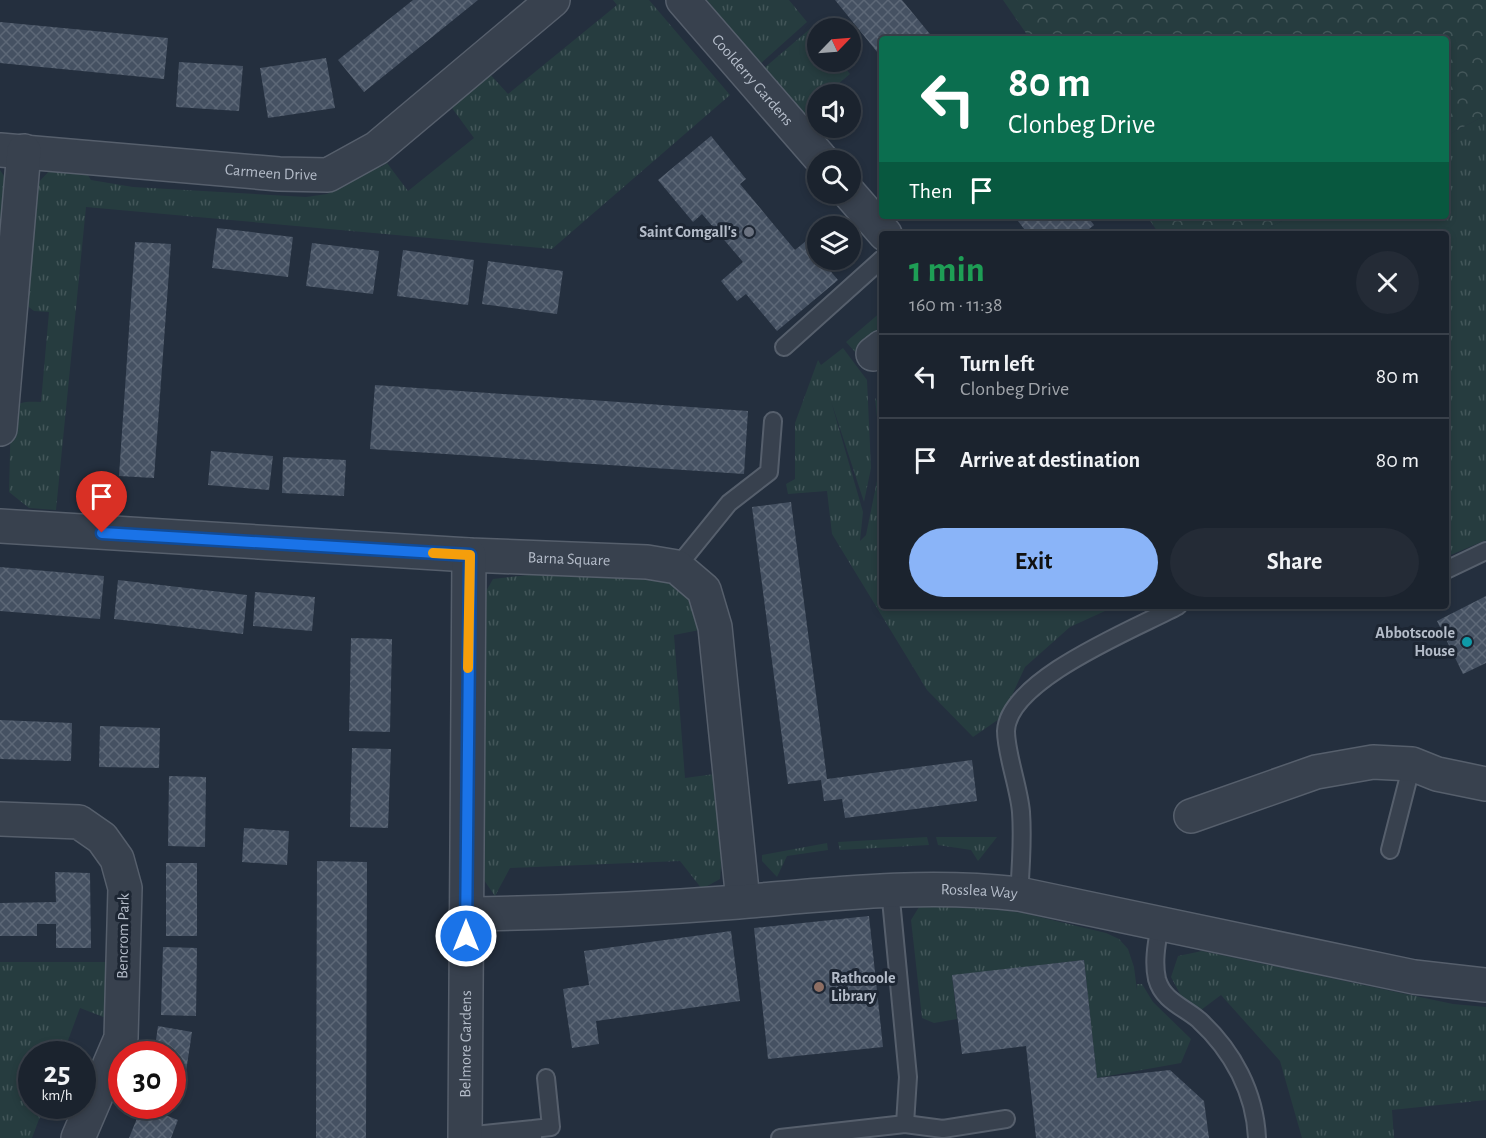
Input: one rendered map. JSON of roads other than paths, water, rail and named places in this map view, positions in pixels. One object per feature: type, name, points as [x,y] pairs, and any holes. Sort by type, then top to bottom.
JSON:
[{"type":"street","name":"Carmeen Drive","points":[[12,150],[279,174],[328,175],[377,148],[553,0]]},
{"type":"street","name":"Coolderry Gardens","points":[[683,0],[813,150]]},
{"type":"street","points":[[0,429],[12,150]]},
{"type":"street","points":[[859,204],[882,231]]},
{"type":"street","name":"Barna Square","points":[[0,526],[470,555],[647,562],[677,567]]},
{"type":"street","points":[[466,914],[470,555]]},
{"type":"street","points":[[677,567],[704,590],[715,627],[743,901]]},
{"type":"street","points":[[1191,816],[1316,772],[1373,762],[1412,764],[1437,774],[1486,784]]},
{"type":"street","name":"Bencrom Park","points":[[0,819],[79,822],[102,838],[117,859],[125,888],[121,1038],[78,1138]]},
{"type":"street","name":"Rosslea Way","points":[[466,914],[743,901],[890,889],[976,889],[1019,894],[1414,977],[1486,985]]},
{"type":"street","name":"Belmore Gardens","points":[[465,1137],[466,914]]},
{"type":"lane","points":[[784,347],[879,262]]},
{"type":"lane","points":[[677,567],[729,503],[769,472],[773,422]]},
{"type":"lane","points":[[1449,569],[1486,551]]},
{"type":"lane","points":[[1019,894],[1022,859],[1021,812],[1006,730],[1020,698],[1047,674],[1172,609]]},
{"type":"lane","points":[[1390,850],[1412,764]]},
{"type":"lane","points":[[890,889],[908,1077],[904,1124]]},
{"type":"lane","points":[[1160,924],[1155,961],[1158,981],[1169,1000],[1198,1019],[1215,1037],[1244,1077],[1257,1122],[1257,1138]]},
{"type":"lane","points":[[465,1137],[533,1133],[551,1127],[546,1078]]},
{"type":"lane","points":[[780,1138],[904,1124],[943,1129],[1006,1119]]},
{"type":"place","name":"Saint Comgall's","points":[[749,232]]},
{"type":"place","name":"Abbotscoole House","points":[[1467,642]]},
{"type":"place","name":"Rathcoole Library","points":[[819,987]]}]
